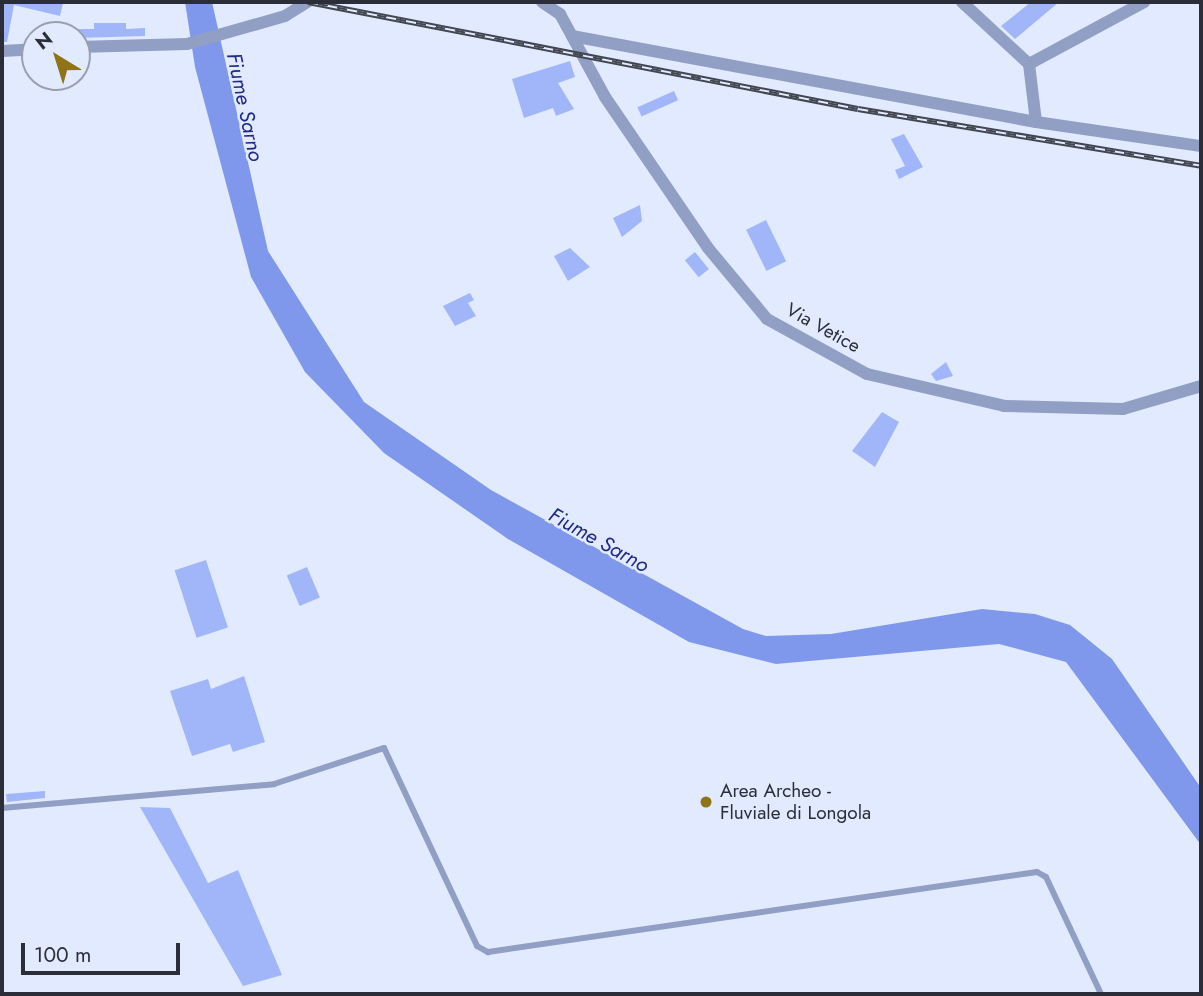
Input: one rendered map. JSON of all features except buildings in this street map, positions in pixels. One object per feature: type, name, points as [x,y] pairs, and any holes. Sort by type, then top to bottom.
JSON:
[{"type":"street","points":[[91,47],[187,44],[221,37],[285,16],[307,2]]},
{"type":"street","name":"Via Vetice","points":[[542,2],[560,14],[605,97],[708,248],[767,319],[867,374],[1004,406],[1123,409],[1201,386]]},
{"type":"street","points":[[962,2],[1029,64],[1036,122]]},
{"type":"street","points":[[1029,64],[1144,2]]},
{"type":"street","points":[[572,36],[1036,122],[1201,146]]},
{"type":"street","points":[[2,51],[21,50]]},
{"type":"lane","points":[[2,808],[274,784],[384,748],[477,946],[488,952],[1037,872],[1049,884],[1101,994]]},
{"type":"water","name":"Fiume Sarno","points":[[185,2],[212,2],[268,251],[364,402],[491,490],[743,629],[766,636],[831,634],[982,609],[1035,614],[1070,625],[1112,659],[1201,788],[1201,845],[1066,662],[999,644],[776,664],[689,642],[508,539],[384,453],[305,372],[251,277],[195,67]]},
{"type":"railway","points":[[308,2],[858,109],[1201,166]]},
{"type":"place","name":"Area Archeo - Fluviale di Longola","points":[[706,802]]}]
